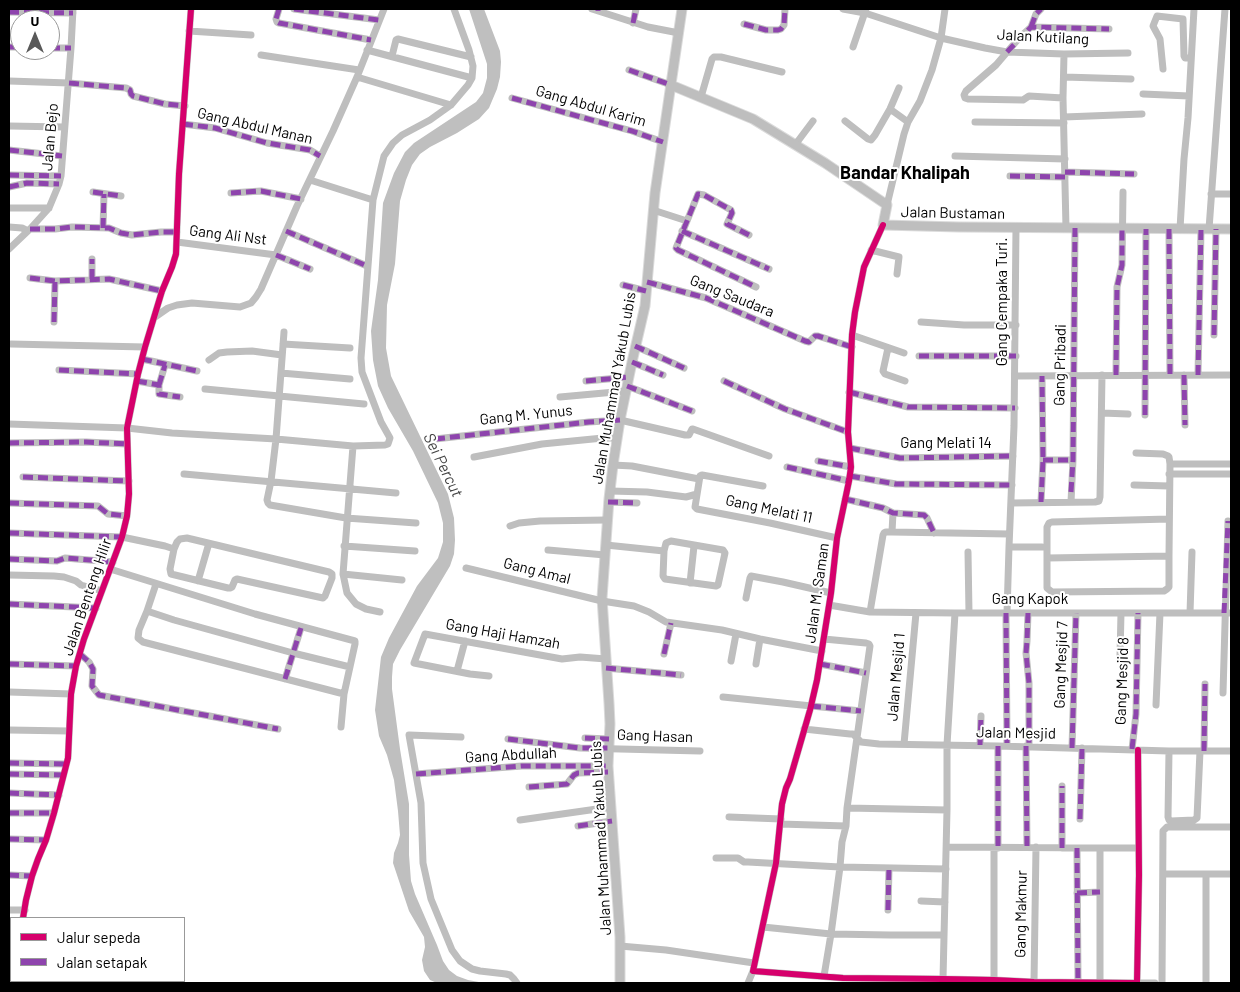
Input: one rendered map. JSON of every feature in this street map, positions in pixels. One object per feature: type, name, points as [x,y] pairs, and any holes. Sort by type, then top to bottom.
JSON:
[{"type":"main road","name":"Jalan Muhammad Yakub Lubis","points":[[620,983],[620,946],[608,769],[609,702],[602,601],[608,502],[620,420],[645,306],[653,210],[682,9]]},
{"type":"main road","name":"Jalan Bustaman","points":[[671,85],[753,119],[887,205],[883,225],[1231,229]]},
{"type":"street","name":"Jalan Benteng Hilir","points":[[23,917],[32,876],[46,840],[66,764],[71,694],[76,666],[84,638],[122,537],[127,516],[129,481],[127,428],[145,348],[162,291],[174,261],[191,9]]},
{"type":"street","points":[[279,9],[276,20],[279,23],[372,40]]},
{"type":"street","points":[[294,9],[379,20]]},
{"type":"street","points":[[155,317],[168,308],[187,303],[240,307],[251,303],[261,289],[358,74],[384,9]]},
{"type":"street","points":[[9,424],[127,428],[353,446],[385,445],[390,441],[362,372],[361,348],[373,200],[384,156],[393,143],[402,135],[430,120],[451,105],[472,78],[473,66],[471,56],[454,9]]},
{"type":"street","points":[[596,9],[633,23],[678,33]]},
{"type":"street","points":[[633,23],[636,9]]},
{"type":"street","points":[[744,24],[766,30],[781,29],[784,25],[785,9]]},
{"type":"street","name":"Jalan Kutilang","points":[[843,9],[865,11],[941,38],[1007,52],[1064,54],[1128,53]]},
{"type":"street","points":[[887,205],[908,122],[927,84],[941,38],[945,9]]},
{"type":"street","points":[[1042,9],[1036,14],[1031,27],[996,65],[966,91],[964,95],[968,99],[1023,100],[1029,96],[1063,98]]},
{"type":"street","points":[[1180,229],[1194,9]]},
{"type":"street","points":[[1198,375],[1225,9]]},
{"type":"street","points":[[9,12],[73,11]]},
{"type":"street","name":"Jalan Bejo","points":[[9,249],[49,208],[59,184],[72,48],[73,11]]},
{"type":"street","points":[[853,47],[865,11]]},
{"type":"street","points":[[1163,69],[1160,40],[1153,26],[1157,16],[1183,19],[1184,55],[1185,58],[1191,58]]},
{"type":"street","points":[[1031,27],[1109,29]]},
{"type":"street","points":[[190,31],[251,35]]},
{"type":"street","points":[[392,56],[396,40],[398,39],[471,56]]},
{"type":"street","points":[[60,48],[72,48]]},
{"type":"street","points":[[368,50],[472,78]]},
{"type":"street","name":"Gang Pribadi","points":[[1064,54],[1065,175],[1070,228],[1074,376],[1071,502]]},
{"type":"street","points":[[261,55],[358,74],[451,105]]},
{"type":"street","points":[[700,97],[714,57],[721,57],[782,72]]},
{"type":"street","points":[[629,70],[671,85]]},
{"type":"street","points":[[1064,77],[1131,79]]},
{"type":"street","points":[[9,81],[69,83],[126,88],[130,90],[130,94],[133,96],[165,104],[185,106]]},
{"type":"street","points":[[845,121],[871,140],[890,109],[899,88]]},
{"type":"street","points":[[1143,94],[1189,96]]},
{"type":"street","name":"Gang Abdul Karim","points":[[512,98],[632,131],[663,142]]},
{"type":"street","points":[[890,109],[908,122]]},
{"type":"street","points":[[975,122],[1064,120],[1142,114]]},
{"type":"street","points":[[795,145],[813,121]]},
{"type":"street","name":"Gang Abdul Manan","points":[[183,124],[214,128],[268,143],[310,150],[320,156]]},
{"type":"street","points":[[9,126],[64,127]]},
{"type":"street","points":[[9,150],[62,156]]},
{"type":"street","points":[[955,156],[1065,159]]},
{"type":"street","points":[[1010,176],[1134,174]]},
{"type":"street","points":[[9,175],[61,176]]},
{"type":"street","points":[[310,180],[373,200]]},
{"type":"street","points":[[9,188],[26,183],[59,184]]},
{"type":"street","points":[[230,192],[260,191],[301,199]]},
{"type":"street","points":[[93,192],[121,196]]},
{"type":"street","points":[[1116,375],[1117,287],[1122,265],[1123,192]]},
{"type":"street","points":[[102,228],[104,194]]},
{"type":"street","points":[[750,235],[727,224],[732,213],[731,210],[700,194],[686,221],[676,248],[756,287]]},
{"type":"street","points":[[1211,194],[1231,194]]},
{"type":"street","points":[[9,208],[49,208]]},
{"type":"street","points":[[653,210],[686,221]]},
{"type":"street","name":"Jalan M. Saman","points":[[748,983],[753,971],[776,864],[782,804],[811,706],[820,664],[837,538],[851,467],[848,432],[852,336],[855,312],[864,267],[883,225]]},
{"type":"street","points":[[9,227],[29,230],[72,227],[111,228],[121,234],[132,235],[177,232]]},
{"type":"street","name":"Gang Cempaka Turi.","points":[[1007,746],[1007,613],[1016,376],[1016,227]]},
{"type":"street","points":[[1145,415],[1146,229]]},
{"type":"street","points":[[1169,229],[1170,375]]},
{"type":"street","points":[[1209,229],[1214,335]]},
{"type":"street","points":[[286,231],[367,266]]},
{"type":"street","points":[[682,231],[769,269]]},
{"type":"street","name":"Gang Ali Nst","points":[[176,242],[276,255],[310,269]]},
{"type":"street","points":[[871,250],[899,257],[897,274]]},
{"type":"street","points":[[92,259],[92,279]]},
{"type":"street","points":[[30,278],[55,281],[109,279],[162,291]]},
{"type":"street","points":[[54,322],[55,281]]},
{"type":"street","name":"Gang Saudara","points":[[623,284],[647,286],[706,298],[805,341],[809,342],[814,336],[818,336],[852,347]]},
{"type":"street","points":[[920,322],[964,325],[1016,325]]},
{"type":"street","points":[[284,332],[276,439],[267,500],[270,505],[346,518],[416,523]]},
{"type":"street","points":[[852,336],[904,353]]},
{"type":"street","points":[[10,344],[145,348]]},
{"type":"street","points":[[283,344],[350,348]]},
{"type":"street","points":[[635,346],[684,368]]},
{"type":"street","points":[[888,348],[883,371],[885,374],[905,381]]},
{"type":"street","points":[[209,360],[219,353],[227,352],[252,351],[282,355]]},
{"type":"street","points":[[919,356],[1016,356]]},
{"type":"street","points":[[142,359],[197,371]]},
{"type":"street","points":[[632,362],[663,375]]},
{"type":"street","points":[[166,365],[159,385],[159,394],[180,397]]},
{"type":"street","points":[[59,370],[137,378],[159,385]]},
{"type":"street","points":[[281,373],[350,379]]},
{"type":"street","points":[[1011,503],[1095,502],[1100,499],[1102,375]]},
{"type":"street","points":[[1184,375],[1185,426]]},
{"type":"street","points":[[1016,376],[1231,375]]},
{"type":"street","points":[[586,381],[629,376]]},
{"type":"street","points":[[1041,502],[1042,376]]},
{"type":"street","points":[[724,380],[785,409],[848,432]]},
{"type":"street","points":[[205,389],[364,404]]},
{"type":"street","points":[[560,397],[626,389],[692,411]]},
{"type":"street","points":[[850,392],[908,408],[1015,408]]},
{"type":"street","points":[[1102,413],[1128,414]]},
{"type":"street","name":"Gang M. Yunus","points":[[434,439],[620,420],[685,435],[689,435],[693,428],[769,456]]},
{"type":"street","points":[[474,457],[542,444],[617,438]]},
{"type":"street","points":[[9,443],[86,442],[127,444]]},
{"type":"street","points":[[353,446],[343,574],[347,593],[356,604],[366,610],[380,612]]},
{"type":"street","name":"Gang Melati 14","points":[[850,448],[900,458],[1013,456]]},
{"type":"street","points":[[1136,453],[1166,454],[1169,458],[1170,464],[1168,589],[1145,592],[1052,592],[1048,588],[1047,527],[1049,523],[1169,519]]},
{"type":"street","points":[[1042,460],[1073,460]]},
{"type":"street","points":[[818,461],[851,467]]},
{"type":"street","points":[[1170,464],[1231,464]]},
{"type":"street","points":[[1203,464],[1203,474]]},
{"type":"street","points":[[612,465],[639,467],[699,479]]},
{"type":"street","points":[[787,467],[896,484],[1012,485]]},
{"type":"street","points":[[184,474],[396,493]]},
{"type":"street","points":[[1169,474],[1231,474]]},
{"type":"street","points":[[610,491],[647,492],[686,497],[698,494],[700,476],[705,475],[763,486]]},
{"type":"street","points":[[23,477],[129,481]]},
{"type":"street","points":[[1134,485],[1169,486]]},
{"type":"street","name":"Gang Melati 11","points":[[698,494],[695,507],[697,509],[837,538]]},
{"type":"street","points":[[845,499],[884,508],[893,513],[924,515],[934,533]]},
{"type":"street","points":[[608,502],[638,503]]},
{"type":"street","points":[[9,503],[98,506],[108,514],[127,516]]},
{"type":"street","points":[[892,532],[893,513]]},
{"type":"street","points":[[510,526],[540,521],[607,520]]},
{"type":"street","points":[[1223,693],[1228,613],[1228,521]]},
{"type":"street","points":[[870,612],[884,533],[1010,534]]},
{"type":"street","points":[[9,534],[122,537],[174,549]]},
{"type":"street","points":[[183,538],[209,543],[328,572],[332,574],[332,578],[325,596],[321,598],[237,579],[230,588],[171,574],[170,569],[177,542],[183,538]]},
{"type":"street","points":[[668,542],[722,550],[725,553],[718,585],[690,583],[663,578],[664,551],[668,542]]},
{"type":"street","points":[[198,581],[209,543]]},
{"type":"street","points":[[606,545],[664,551]]},
{"type":"street","points":[[344,546],[415,551]]},
{"type":"street","points":[[690,583],[694,546]]},
{"type":"street","points":[[1009,547],[1042,547]]},
{"type":"street","points":[[548,550],[605,555]]},
{"type":"street","points":[[968,552],[969,613]]},
{"type":"street","points":[[1190,613],[1192,552]]},
{"type":"street","points":[[1047,558],[1169,556]]},
{"type":"street","points":[[9,559],[57,561],[65,558],[111,565],[156,584],[301,628],[355,641],[344,694],[341,727]]},
{"type":"street","name":"Gang Amal","points":[[466,568],[602,601],[634,606],[671,623],[722,630],[760,640],[822,651]]},
{"type":"street","points":[[9,574],[64,577],[76,580],[81,585],[102,591]]},
{"type":"street","points":[[343,574],[402,580]]},
{"type":"street","points":[[746,598],[751,576],[831,593]]},
{"type":"street","points":[[156,584],[139,630],[138,638],[140,640],[344,694]]},
{"type":"street","points":[[9,604],[96,608]]},
{"type":"street","name":"Gang Kapok","points":[[829,604],[870,612],[1228,613]]},
{"type":"street","points":[[147,610],[174,620],[350,667]]},
{"type":"street","name":"Jalan Mesjid 1","points":[[904,744],[916,613]]},
{"type":"street","points":[[944,979],[947,745],[955,613]]},
{"type":"street","points":[[1027,848],[1029,683],[1026,652],[1028,613]]},
{"type":"street","name":"Gang Mesjid 7","points":[[1072,748],[1076,613]]},
{"type":"street","points":[[1120,656],[1121,613]]},
{"type":"street","name":"Gang Mesjid 8","points":[[1138,613],[1135,749],[1138,848],[1138,983]]},
{"type":"street","points":[[1156,705],[1160,613]]},
{"type":"street","points":[[664,654],[671,623]]},
{"type":"street","points":[[285,679],[301,628]]},
{"type":"street","name":"Gang Haji Hamzah","points":[[457,671],[414,663],[425,634],[562,659],[580,657],[681,675]]},
{"type":"street","points":[[731,662],[736,634]]},
{"type":"street","points":[[824,639],[866,643],[870,646],[824,976]]},
{"type":"street","points":[[756,664],[760,640]]},
{"type":"street","points":[[465,641],[457,671],[489,676]]},
{"type":"street","points":[[80,654],[89,662],[93,669],[92,686],[99,695],[278,730]]},
{"type":"street","points":[[9,664],[76,666]]},
{"type":"street","points":[[820,664],[866,672]]},
{"type":"street","points":[[1169,750],[1169,820],[1194,820],[1197,818],[1205,684]]},
{"type":"street","points":[[9,692],[71,694]]},
{"type":"street","points":[[723,697],[861,711]]},
{"type":"street","points":[[980,746],[981,716]]},
{"type":"street","name":"Jalan Mesjid","points":[[804,729],[853,734],[861,742],[865,743],[1231,751]]},
{"type":"street","points":[[9,730],[69,731]]},
{"type":"street","points":[[460,737],[409,735],[421,803],[424,863],[431,899],[452,950],[460,961],[472,969],[510,975],[517,983]]},
{"type":"street","points":[[585,738],[609,744]]},
{"type":"street","points":[[508,739],[580,748],[609,744]]},
{"type":"street","name":"Gang Hasan","points":[[609,744],[700,751]]},
{"type":"street","points":[[994,980],[998,746]]},
{"type":"street","points":[[1080,819],[1082,748]]},
{"type":"street","points":[[9,763],[66,764]]},
{"type":"street","name":"Gang Abdullah","points":[[416,774],[522,766],[608,769]]},
{"type":"street","points":[[530,787],[567,784],[578,773],[608,769]]},
{"type":"street","points":[[9,774],[63,775]]},
{"type":"street","points":[[1062,786],[1062,848]]},
{"type":"street","points":[[9,792],[59,795]]},
{"type":"street","points":[[520,820],[611,807]]},
{"type":"street","points":[[847,808],[947,810]]},
{"type":"street","points":[[9,814],[54,812]]},
{"type":"street","points":[[729,817],[846,826]]},
{"type":"street","points":[[578,826],[612,821]]},
{"type":"street","points":[[1162,983],[1162,832],[1165,827],[1231,827]]},
{"type":"street","points":[[9,838],[46,840]]},
{"type":"street","name":"Gang Makmur","points":[[1036,847],[1038,982]]},
{"type":"street","points":[[947,848],[1138,848]]},
{"type":"street","points":[[1077,848],[1078,982]]},
{"type":"street","points":[[1100,848],[1100,982]]},
{"type":"street","points":[[716,858],[738,858],[744,862],[776,864],[946,869]]},
{"type":"street","points":[[888,910],[889,868]]},
{"type":"street","points":[[1163,874],[1231,874]]},
{"type":"street","points":[[1206,874],[1206,983]]},
{"type":"street","points":[[9,875],[32,876]]},
{"type":"street","points":[[1077,892],[1100,892]]},
{"type":"street","points":[[921,901],[945,902]]},
{"type":"street","points":[[9,910],[24,910]]},
{"type":"street","points":[[763,926],[831,934],[944,935]]},
{"type":"street","points":[[9,949],[10,945]]},
{"type":"street","points":[[620,946],[666,950],[754,963]]},
{"type":"street","points":[[753,971],[824,976],[843,981],[944,979],[1155,983]]},
{"type":"shaded area","name":"Sei Percut","points":[[469,9],[484,9],[500,51],[500,77],[497,89],[489,108],[479,119],[430,147],[420,154],[412,165],[400,201],[395,264],[387,305],[386,348],[391,376],[448,494],[454,518],[454,554],[450,566],[400,650],[393,664],[392,677],[400,749],[409,804],[411,881],[443,961],[449,970],[457,976],[484,983],[437,983],[430,980],[424,971],[422,960],[425,947],[424,937],[409,911],[393,863],[400,835],[398,811],[394,780],[379,736],[375,710],[381,657],[417,586],[438,558],[443,542],[443,523],[438,503],[378,386],[373,360],[371,331],[378,280],[383,203],[394,173],[405,152],[414,143],[476,102],[483,93],[487,78],[487,64]]},
{"type":"marked path","points":[[279,9],[276,19],[279,23],[371,40]]},
{"type":"marked path","points":[[294,9],[379,20]]},
{"type":"marked path","points":[[633,23],[636,9]]},
{"type":"marked path","points":[[744,24],[766,30],[781,29],[784,25],[785,9]]},
{"type":"marked path","points":[[1031,27],[1036,14],[1041,9]]},
{"type":"marked path","points":[[9,12],[73,13]]},
{"type":"marked path","points":[[1007,52],[1031,27],[1109,29]]},
{"type":"marked path","points":[[60,48],[71,48]]},
{"type":"marked path","points":[[629,70],[671,85]]},
{"type":"marked path","points":[[69,83],[126,88],[130,90],[133,96],[165,104],[185,106]]},
{"type":"marked path","points":[[512,98],[632,131],[663,142]]},
{"type":"marked path","points":[[183,124],[215,128],[267,143],[310,150],[320,156]]},
{"type":"marked path","points":[[9,150],[62,156]]},
{"type":"marked path","points":[[1065,172],[1134,174]]},
{"type":"marked path","points":[[9,175],[61,176]]},
{"type":"marked path","points":[[1010,176],[1065,177]]},
{"type":"marked path","points":[[9,187],[27,183],[59,184]]},
{"type":"marked path","points":[[231,193],[261,191],[301,199]]},
{"type":"marked path","points":[[93,192],[121,196]]},
{"type":"marked path","points":[[103,228],[104,194]]},
{"type":"marked path","points":[[749,235],[727,224],[732,213],[731,210],[704,195],[698,194],[676,248],[756,287]]},
{"type":"marked path","points":[[30,229],[109,228],[132,235],[177,232]]},
{"type":"marked path","points":[[1071,492],[1073,460],[1075,228]]},
{"type":"marked path","points":[[1116,375],[1117,287],[1122,265],[1122,229]]},
{"type":"marked path","points":[[1145,415],[1146,229]]},
{"type":"marked path","points":[[1169,229],[1170,375]]},
{"type":"marked path","points":[[1198,375],[1201,229]]},
{"type":"marked path","points":[[1214,335],[1216,229]]},
{"type":"marked path","points":[[286,231],[367,266]]},
{"type":"marked path","points":[[682,231],[769,269]]},
{"type":"marked path","points":[[276,255],[310,269]]},
{"type":"marked path","points":[[92,259],[92,279]]},
{"type":"marked path","points":[[30,278],[55,281],[109,279],[162,291]]},
{"type":"marked path","points":[[54,322],[55,281]]},
{"type":"marked path","points":[[647,282],[706,298],[805,341],[809,342],[815,336],[818,336],[852,347]]},
{"type":"marked path","points":[[623,285],[646,291]]},
{"type":"marked path","points":[[635,346],[684,368]]},
{"type":"marked path","points":[[919,356],[1016,356]]},
{"type":"marked path","points":[[142,359],[197,371]]},
{"type":"marked path","points":[[632,362],[663,375]]},
{"type":"marked path","points":[[159,385],[165,365]]},
{"type":"marked path","points":[[59,370],[138,374]]},
{"type":"marked path","points":[[1184,375],[1185,425]]},
{"type":"marked path","points":[[1041,502],[1043,460],[1042,376]]},
{"type":"marked path","points":[[586,381],[629,377]]},
{"type":"marked path","points":[[137,381],[159,385],[159,394],[180,397]]},
{"type":"marked path","points":[[724,381],[785,409],[848,432]]},
{"type":"marked path","points":[[627,386],[692,411]]},
{"type":"marked path","points":[[849,392],[908,407],[1015,408]]},
{"type":"marked path","points":[[435,439],[620,420]]},
{"type":"marked path","points":[[9,443],[86,442],[127,444]]},
{"type":"marked path","points":[[850,448],[900,458],[1013,456]]},
{"type":"marked path","points":[[1043,460],[1073,460]]},
{"type":"marked path","points":[[818,461],[851,467]]},
{"type":"marked path","points":[[787,467],[849,481]]},
{"type":"marked path","points":[[850,476],[896,484],[1012,485]]},
{"type":"marked path","points":[[23,477],[129,481]]},
{"type":"marked path","points":[[845,499],[883,508],[893,513],[924,515],[934,533]]},
{"type":"marked path","points":[[608,502],[637,503]]},
{"type":"marked path","points":[[9,503],[98,506],[108,514],[127,516]]},
{"type":"marked path","points":[[1224,613],[1228,521]]},
{"type":"marked path","points":[[9,533],[122,537]]},
{"type":"marked path","points":[[9,559],[57,561],[65,558],[113,562]]},
{"type":"marked path","points":[[9,604],[96,608]]},
{"type":"marked path","points":[[1006,613],[1007,746]]},
{"type":"marked path","points":[[1028,613],[1026,653],[1029,683],[1029,747]]},
{"type":"marked path","points":[[1072,748],[1076,613]]},
{"type":"marked path","points":[[1132,749],[1136,714],[1138,613]]},
{"type":"marked path","points":[[664,654],[671,623]]},
{"type":"marked path","points":[[285,679],[301,628]]},
{"type":"marked path","points":[[80,654],[89,662],[93,669],[92,686],[99,695],[278,729]]},
{"type":"marked path","points":[[9,664],[76,666]]},
{"type":"marked path","points":[[820,664],[866,673]]},
{"type":"marked path","points":[[606,668],[681,675]]},
{"type":"marked path","points":[[1204,751],[1205,684]]},
{"type":"marked path","points":[[811,706],[861,711]]},
{"type":"marked path","points":[[980,745],[981,716]]},
{"type":"marked path","points":[[585,738],[609,739]]},
{"type":"marked path","points":[[508,739],[580,748],[608,748]]},
{"type":"marked path","points":[[998,746],[998,848]]},
{"type":"marked path","points":[[1026,746],[1027,847]]},
{"type":"marked path","points":[[1080,819],[1082,748]]},
{"type":"marked path","points":[[9,763],[66,764]]},
{"type":"marked path","points":[[416,774],[522,766],[608,766]]},
{"type":"marked path","points":[[529,787],[567,784],[578,773],[608,772]]},
{"type":"marked path","points":[[9,774],[63,775]]},
{"type":"marked path","points":[[1062,786],[1062,848]]},
{"type":"marked path","points":[[9,793],[59,795]]},
{"type":"marked path","points":[[9,813],[54,813]]},
{"type":"marked path","points":[[578,826],[612,821]]},
{"type":"marked path","points":[[9,839],[46,840]]},
{"type":"marked path","points":[[1077,848],[1078,982]]},
{"type":"marked path","points":[[888,910],[889,868]]},
{"type":"marked path","points":[[9,875],[32,876]]},
{"type":"marked path","points":[[1077,893],[1100,892]]},
{"type":"cycle path","points":[[23,917],[32,876],[46,840],[68,758],[71,694],[76,666],[84,639],[122,537],[127,516],[129,494],[127,428],[145,347],[162,291],[176,254],[179,174],[191,9]]},
{"type":"cycle path","points":[[883,225],[864,267],[855,312],[852,335],[848,432],[851,467],[837,538],[831,593],[817,680],[782,804],[776,863],[753,971],[843,978],[1137,983],[1139,875],[1138,750]]},
{"type":"district","name":"Bandar Khalipah","points":[[905,173]]}]
